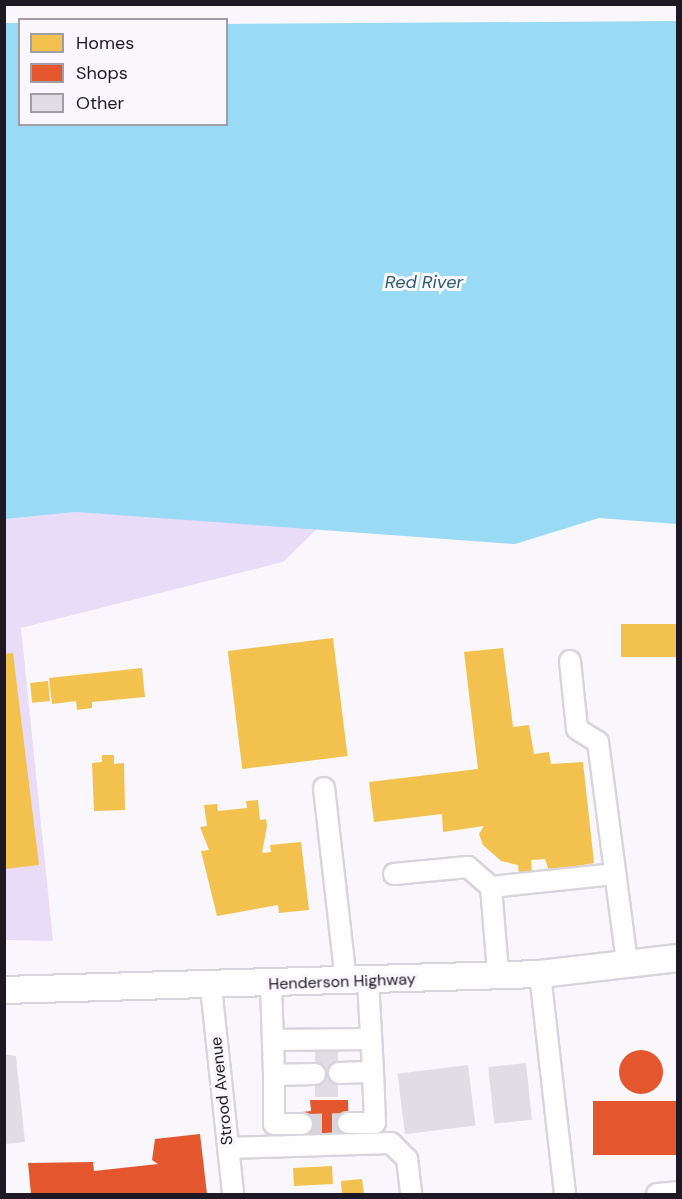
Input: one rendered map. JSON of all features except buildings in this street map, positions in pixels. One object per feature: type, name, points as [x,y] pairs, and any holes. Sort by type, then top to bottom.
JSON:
[{"type":"main road","name":"Henderson Highway","points":[[4,990],[211,987],[498,973],[540,974],[678,958]]},
{"type":"street","points":[[570,660],[577,729],[598,742],[627,963]]},
{"type":"street","points":[[324,788],[357,981],[371,1040],[375,1123],[348,1123]]},
{"type":"street","points":[[394,874],[468,867],[490,887],[498,973]]},
{"type":"street","points":[[490,887],[615,874]]},
{"type":"street","points":[[540,974],[565,1194]]},
{"type":"street","points":[[271,984],[274,1124],[302,1124]]},
{"type":"street","name":"Strood Avenue","points":[[211,987],[233,1194]]},
{"type":"street","points":[[274,1040],[371,1040]]},
{"type":"street","points":[[339,1073],[373,1072]]},
{"type":"street","points":[[274,1075],[315,1074]]},
{"type":"street","points":[[228,1148],[391,1143],[407,1159],[411,1194]]},
{"type":"street","points":[[657,1194],[678,1192]]},
{"type":"shaded area","points":[[76,512],[319,527],[283,562],[21,628],[53,941],[5,940],[5,519]]},
{"type":"water","name":"Red River","points":[[677,21],[677,524],[599,518],[515,544],[76,512],[5,519],[5,23],[18,23],[18,126],[228,126],[228,24]]},
{"type":"tunnel","points":[[302,1124],[348,1123]]}]
